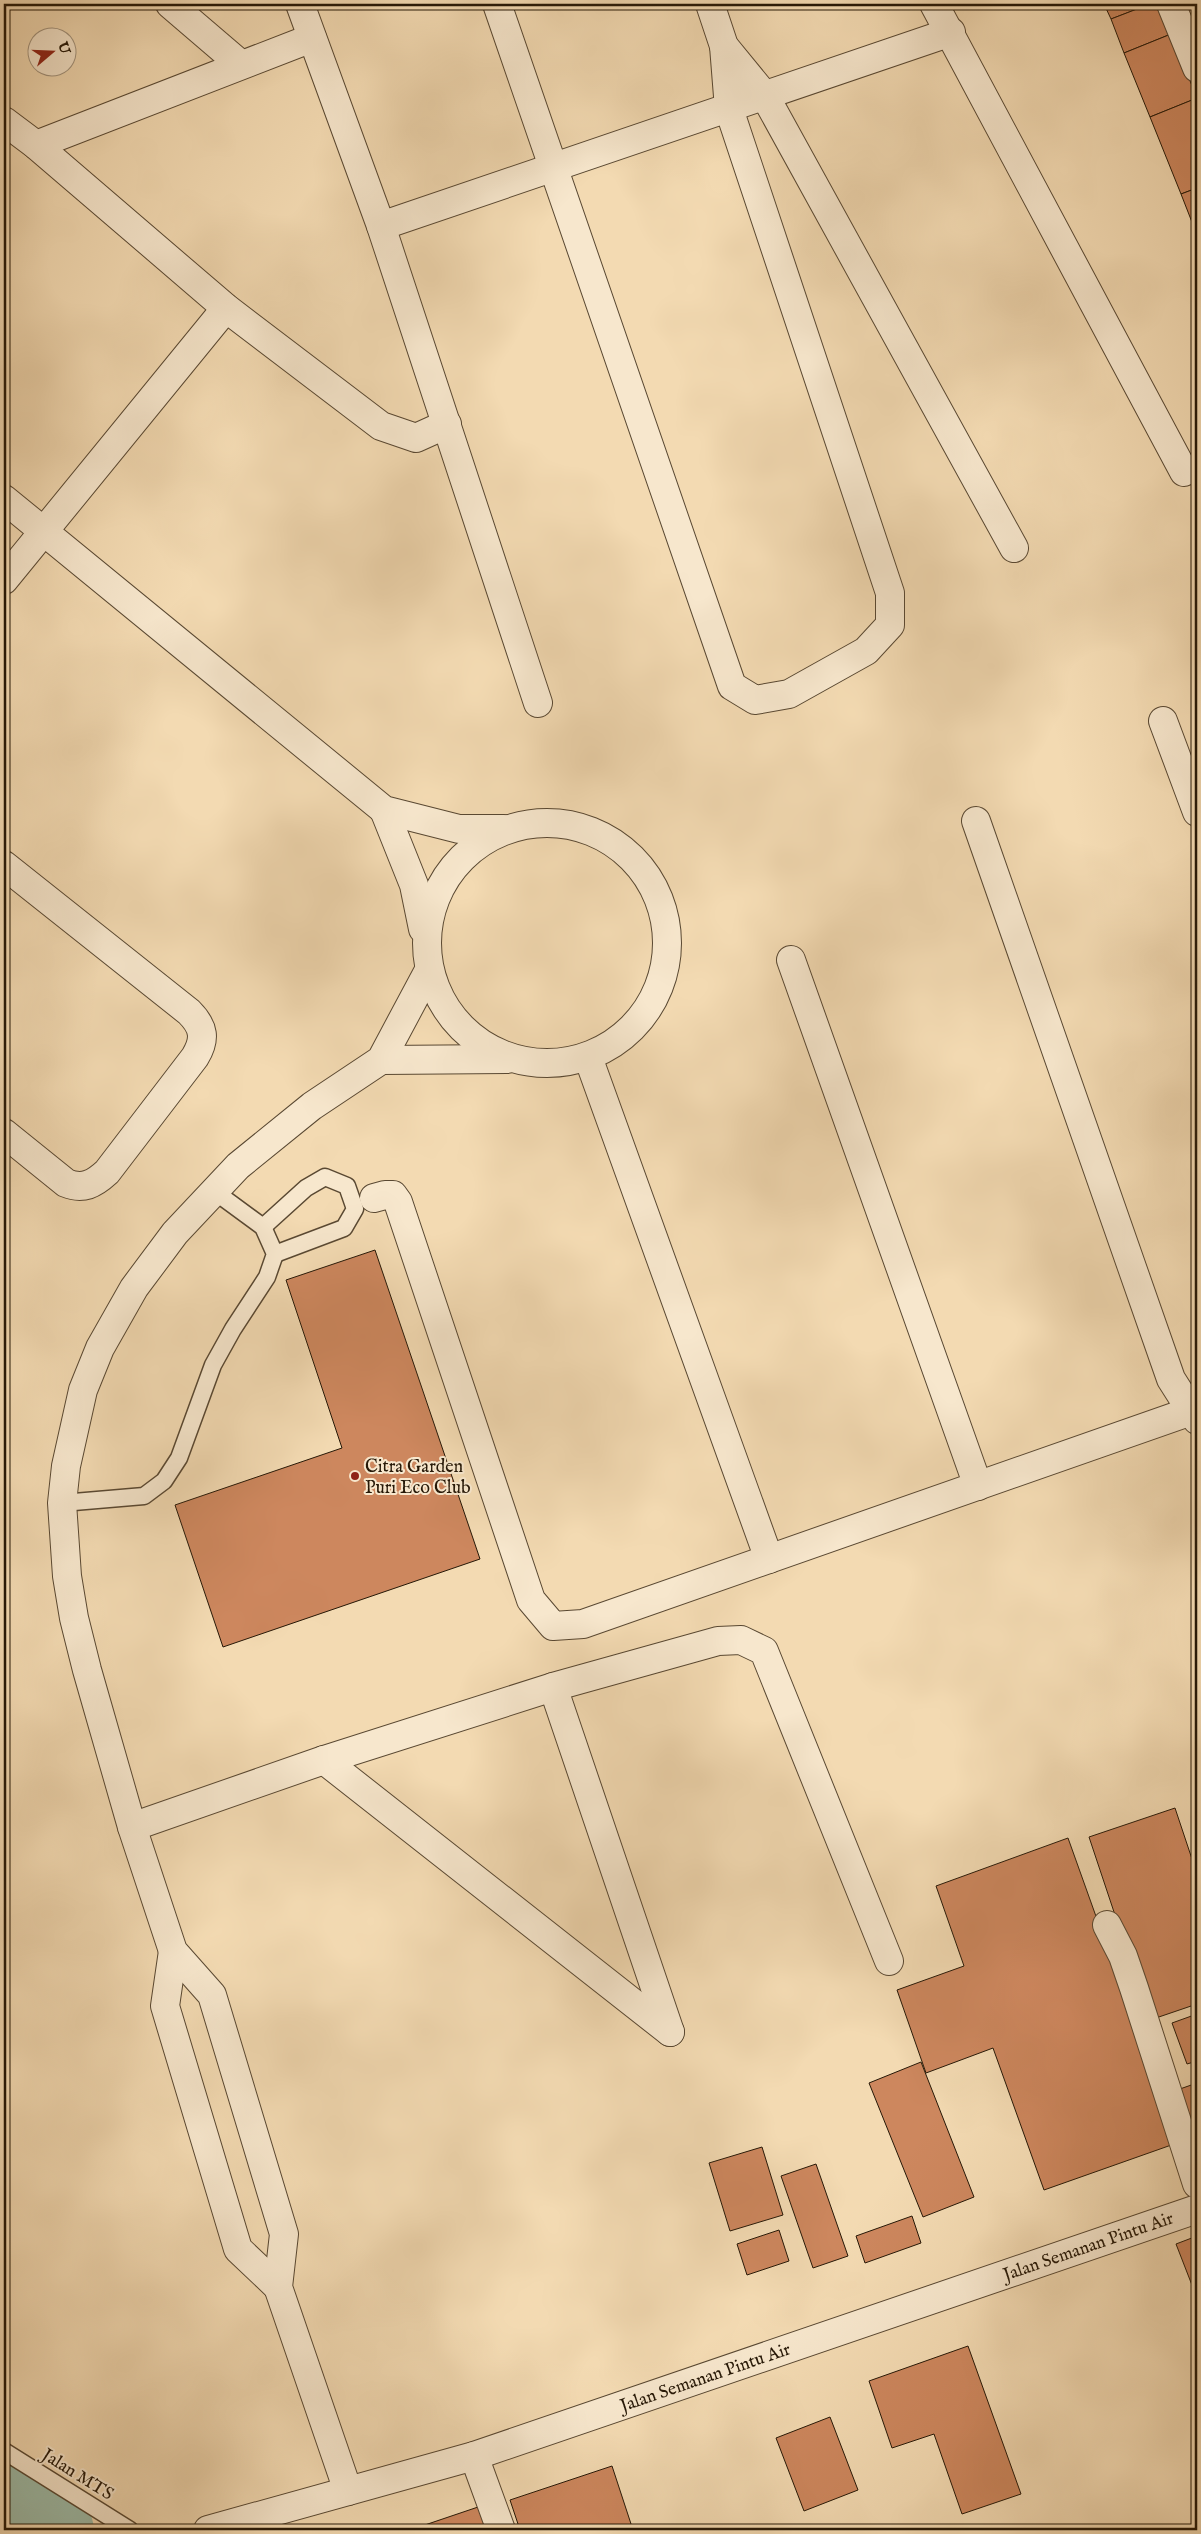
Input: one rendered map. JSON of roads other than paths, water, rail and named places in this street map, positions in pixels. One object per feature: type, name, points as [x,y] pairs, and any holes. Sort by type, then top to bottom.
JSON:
[{"type":"street","points":[[170,4],[240,64]]},
{"type":"street","points":[[300,4],[381,226],[538,703]]},
{"type":"street","points":[[497,4],[732,686],[755,700],[789,694],[866,652],[890,625],[890,592],[729,109],[724,46],[710,4]]},
{"type":"street","points":[[934,4],[951,32],[1184,472]]},
{"type":"street","points":[[1171,4],[1197,68]]},
{"type":"street","points":[[381,226],[951,32]]},
{"type":"street","points":[[36,145],[240,64],[312,38]]},
{"type":"street","points":[[724,46],[765,96],[1014,548]]},
{"type":"street","points":[[4,121],[36,145],[226,308],[381,426],[416,438],[447,424]]},
{"type":"street","points":[[4,580],[42,531],[226,308]]},
{"type":"street","points":[[4,499],[384,810],[459,829],[507,829]]},
{"type":"street","points":[[1164,721],[1197,812]]},
{"type":"street","points":[[348,2491],[278,2287],[284,2234],[212,1995],[173,1951],[132,1827],[74,1618],[67,1576],[62,1503],[74,1423],[83,1390],[100,1348],[122,1308],[152,1263],[238,1166],[312,1106],[381,1060],[428,958],[428,920],[436,896],[453,866],[484,840],[507,829],[532,823],[556,823],[581,828],[597,834],[625,852],[642,871],[656,892],[664,916],[667,941],[664,966],[657,991],[645,1013],[628,1032],[609,1048],[588,1057],[561,1064],[536,1064],[512,1059],[488,1049],[468,1034],[449,1015],[438,994],[428,958],[414,885],[384,810]]},
{"type":"street","points":[[374,1198],[385,1194],[393,1195],[398,1202],[532,1600],[553,1626],[582,1624],[978,1486],[1195,1413],[1171,1379],[976,820]]},
{"type":"street","points":[[4,864],[189,1012],[200,1026],[203,1038],[195,1057],[113,1164],[92,1184],[78,1186],[66,1183],[4,1133]]},
{"type":"street","points":[[791,960],[978,1486]]},
{"type":"street","points":[[588,1057],[769,1559]]},
{"type":"street","points":[[381,1060],[512,1059]]},
{"type":"street","points":[[132,1827],[324,1760],[553,1688],[718,1641],[741,1640],[764,1652],[889,1961]]},
{"type":"street","points":[[324,1760],[670,2032],[553,1688]]},
{"type":"street","points":[[1107,1925],[1122,1956],[1134,1988],[1197,2184]]},
{"type":"street","points":[[173,1951],[165,2006],[238,2249],[278,2287]]},
{"type":"street","name":"Jalan Semanan Pintu Air","points":[[208,2530],[474,2456],[1197,2208]]},
{"type":"street","points":[[474,2456],[501,2530]]},
{"type":"lane","points":[[263,1227],[306,1188],[325,1177],[347,1186],[355,1209],[344,1228],[275,1254]]},
{"type":"lane","points":[[62,1503],[144,1496],[164,1481],[180,1458],[214,1365],[233,1329],[267,1277],[275,1254],[263,1227],[214,1191]]},
{"type":"lane","name":"Jalan MTS","points":[[4,2451],[130,2530]]},
{"type":"waterway","points":[[4,2489],[59,2530]]},
{"type":"place","name":"Citra Garden Puri Eco Club","points":[[355,1476]]}]
